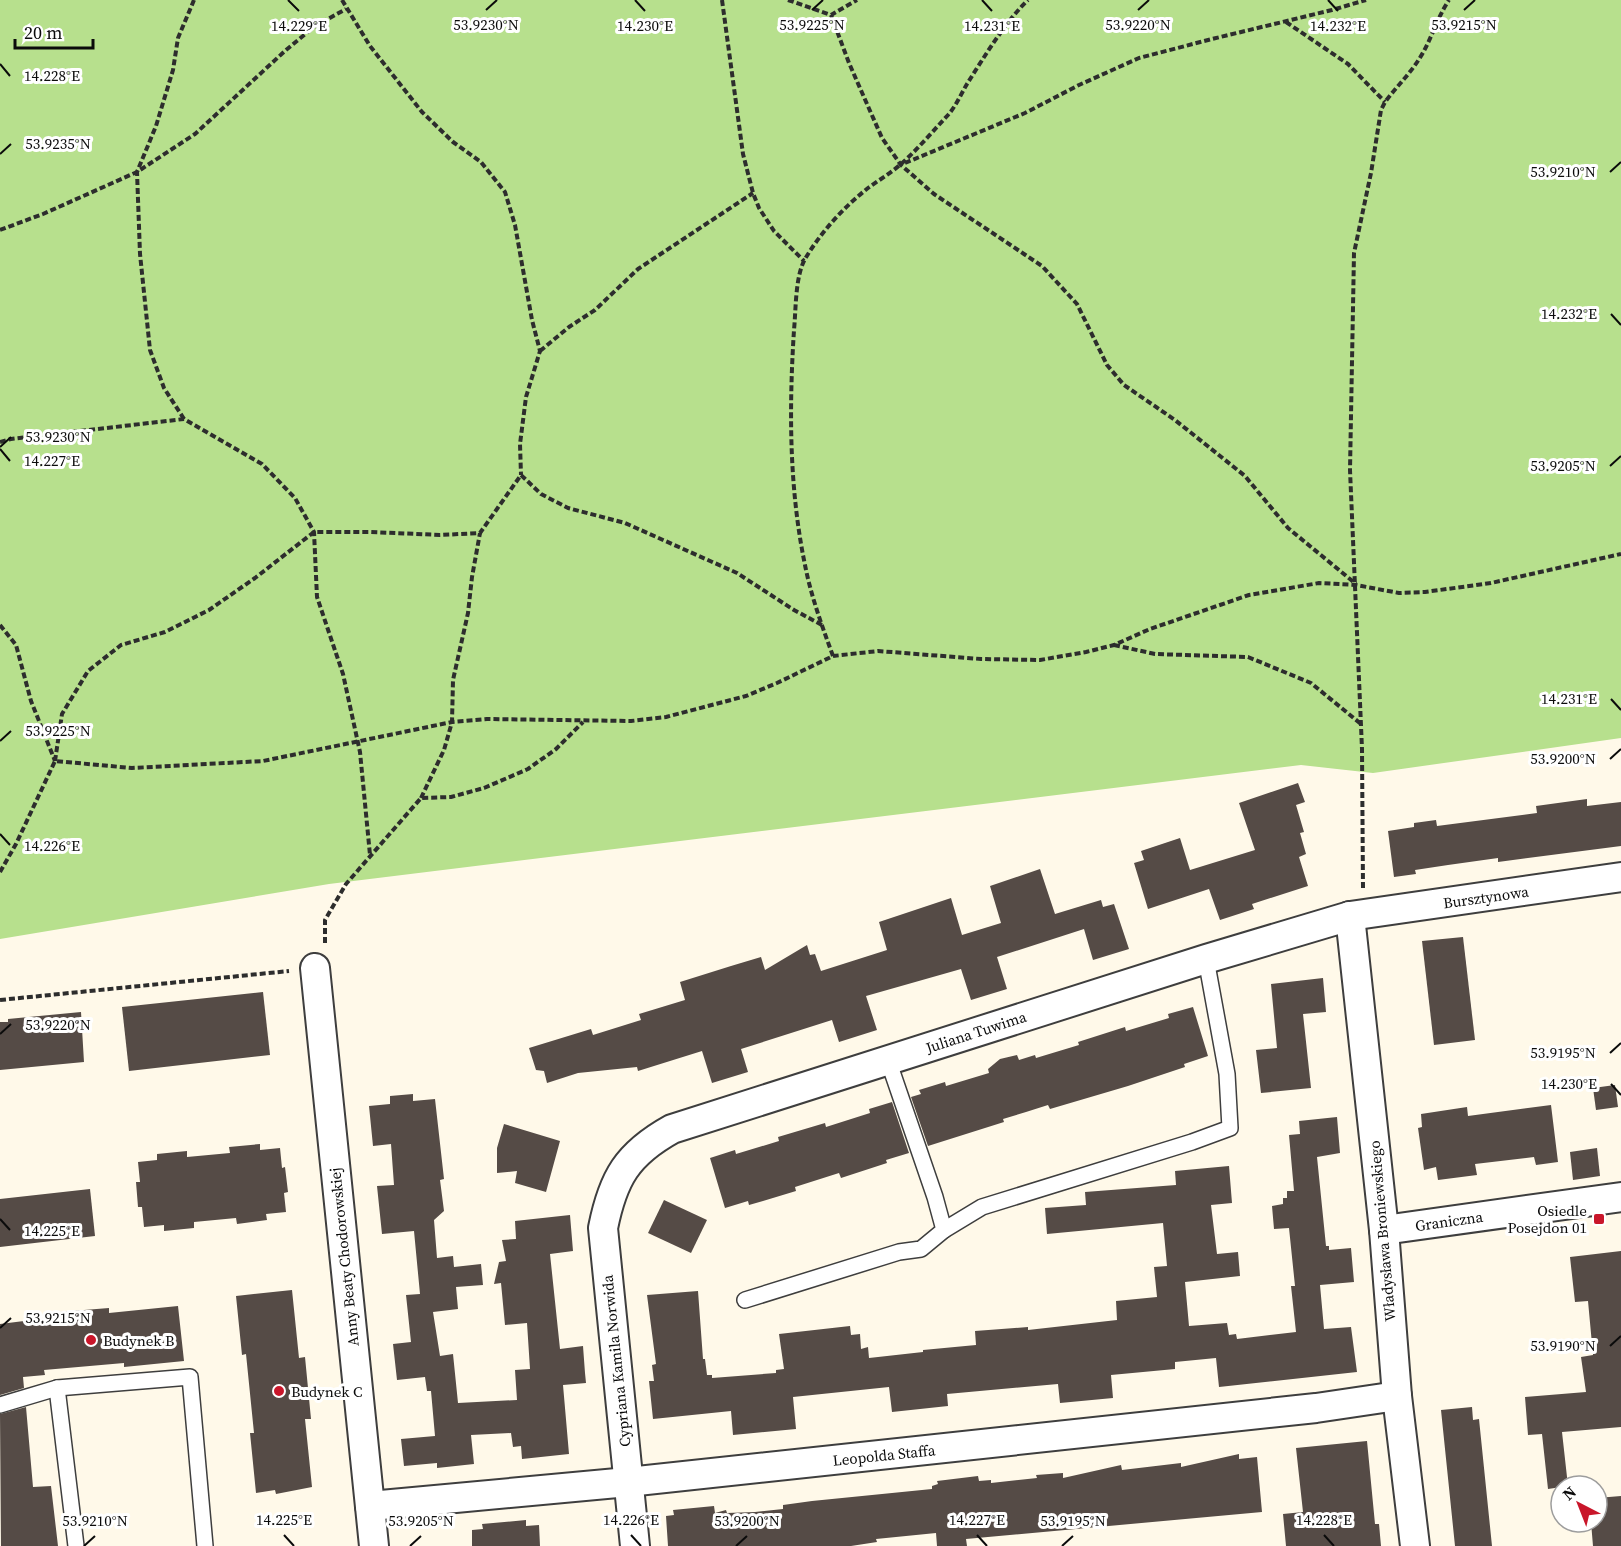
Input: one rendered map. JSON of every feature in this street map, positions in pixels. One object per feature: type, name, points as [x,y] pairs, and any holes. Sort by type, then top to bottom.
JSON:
[{"type":"street","name":"Bursztynowa","points":[[1357,906],[1621,878]]},
{"type":"street","name":"Juliana Tuwima","points":[[618,1178],[632,1158],[651,1141],[672,1129],[1206,959],[1357,906]]},
{"type":"street","name":"Władysława Broniewskiego","points":[[1357,906],[1397,1395],[1415,1546]]},
{"type":"street","name":"Anny Beaty Chodorowskiej","points":[[320,955],[374,1546]]},
{"type":"street","name":"Cypriana Kamila Norwida","points":[[618,1178],[609,1201],[603,1228],[635,1546]]},
{"type":"street","name":"Graniczna","points":[[1384,1230],[1621,1197]]},
{"type":"street","name":"Leopolda Staffa","points":[[370,1506],[628,1482],[1316,1408],[1397,1395]]},
{"type":"lane","points":[[744,1300],[899,1252],[921,1249],[944,1230],[982,1207],[1192,1142],[1230,1128],[1227,1074],[1206,959]]},
{"type":"lane","points":[[888,1060],[944,1230]]},
{"type":"lane","points":[[0,1405],[57,1388],[190,1377],[205,1546]]},
{"type":"lane","points":[[57,1388],[76,1546]]},
{"type":"path","points":[[194,0],[178,38],[173,70],[156,126],[137,172],[140,254],[150,350],[164,388],[184,419],[262,464],[295,498],[314,532],[317,597],[343,674],[360,752],[370,855]]},
{"type":"path","points":[[0,1000],[320,955],[325,920],[346,884],[421,798],[444,750],[452,722],[453,680],[468,613],[480,533],[521,475],[520,444],[526,397],[540,351],[532,320],[515,225],[505,192],[481,162],[453,142],[422,112],[370,46],[342,0]]},
{"type":"path","points":[[722,0],[743,154],[753,193],[759,208],[774,231],[804,261]]},
{"type":"path","points":[[788,0],[831,15],[882,138],[901,165],[934,194],[1042,266],[1077,303],[1107,365],[1124,385],[1175,420],[1245,476],[1288,528],[1356,585]]},
{"type":"path","points":[[831,15],[857,0]]},
{"type":"path","points":[[832,656],[805,566],[792,473],[793,342],[797,292],[804,261],[838,216],[867,189],[901,165],[950,112],[983,60],[1018,10],[1028,0]]},
{"type":"path","points":[[901,165],[1024,113],[1078,85],[1139,58],[1366,0]]},
{"type":"path","points":[[1357,906],[1362,724],[1350,470],[1354,253],[1371,173],[1381,110],[1421,57],[1440,13],[1449,0]]},
{"type":"path","points":[[0,230],[43,214],[137,172],[195,134],[286,50],[315,26],[346,9]]},
{"type":"path","points":[[1285,22],[1348,64],[1385,102]]},
{"type":"path","points":[[540,351],[569,327],[595,310],[638,269],[753,193]]},
{"type":"path","points":[[0,442],[184,419]]},
{"type":"path","points":[[521,475],[541,494],[568,508],[625,523],[737,573],[794,610],[822,625]]},
{"type":"path","points":[[0,872],[16,844],[55,761],[62,714],[88,671],[121,645],[165,632],[209,610],[314,532],[371,532],[440,536],[480,533]]},
{"type":"path","points":[[55,761],[132,768],[263,761],[452,722],[487,719],[631,721],[654,718],[757,692],[832,656],[878,651],[981,659],[1040,660],[1113,645],[1150,629],[1250,595],[1319,583],[1356,585],[1399,593],[1425,592],[1491,583],[1621,554]]},
{"type":"path","points":[[0,625],[16,645],[31,701],[55,761]]},
{"type":"path","points":[[1113,645],[1155,654],[1248,657],[1311,683],[1362,724]]},
{"type":"path","points":[[421,798],[451,797],[484,788],[528,769],[556,749],[583,721]]},
{"type":"green space","points":[[0,0],[1621,0],[1621,738],[1373,773],[1301,765],[329,884],[0,939]]},
{"type":"building","points":[[1298,783],[1305,802],[1296,805],[1304,832],[1300,833],[1306,854],[1299,857],[1308,886],[1252,904],[1254,909],[1220,920],[1209,889],[1148,909],[1134,863],[1144,860],[1141,851],[1180,838],[1190,870],[1255,850],[1239,803]]},
{"type":"building","points":[[1587,799],[1587,806],[1621,802],[1621,846],[1498,862],[1498,858],[1415,870],[1416,874],[1394,877],[1388,831],[1414,827],[1414,823],[1436,820],[1437,826],[1537,813],[1536,806]]},
{"type":"building","points":[[1040,869],[1055,914],[1101,900],[1103,907],[1114,904],[1129,949],[1093,960],[1084,929],[997,957],[1007,989],[971,1000],[961,969],[866,996],[877,1030],[839,1042],[832,1020],[741,1049],[748,1072],[712,1083],[702,1051],[638,1071],[637,1067],[578,1073],[547,1083],[544,1071],[536,1070],[529,1048],[591,1029],[593,1035],[641,1020],[639,1014],[685,1000],[680,982],[761,957],[765,970],[807,945],[810,955],[815,954],[821,971],[887,950],[879,922],[951,898],[962,935],[1001,923],[990,886]]},
{"type":"building","points":[[1463,937],[1475,1040],[1434,1045],[1422,941]]},
{"type":"building","points":[[1323,978],[1326,1012],[1303,1014],[1311,1088],[1261,1093],[1256,1050],[1277,1048],[1271,984]]},
{"type":"building","points":[[263,992],[270,1055],[129,1071],[122,1007]]},
{"type":"building","points":[[1193,1007],[1208,1056],[1184,1064],[1185,1067],[1128,1086],[1050,1109],[1048,1105],[1003,1119],[1004,1122],[928,1146],[911,1097],[921,1094],[919,1090],[945,1082],[946,1086],[989,1073],[988,1069],[1000,1059],[1017,1055],[1019,1060],[1035,1055],[1036,1058],[1079,1045],[1078,1042],[1125,1027],[1126,1031],[1169,1018],[1168,1014]]},
{"type":"building","points":[[81,1012],[84,1062],[0,1070],[0,1022],[8,1022],[8,1019]]},
{"type":"building","points":[[1615,1085],[1618,1107],[1596,1110],[1593,1088]]},
{"type":"building","points":[[413,1094],[413,1101],[435,1099],[444,1179],[440,1180],[444,1211],[434,1220],[437,1258],[453,1256],[454,1267],[481,1264],[483,1285],[456,1287],[458,1309],[433,1312],[440,1356],[453,1354],[458,1403],[517,1400],[515,1370],[530,1369],[527,1323],[505,1325],[501,1283],[494,1284],[499,1262],[506,1261],[502,1240],[516,1239],[515,1221],[570,1215],[573,1251],[550,1254],[560,1349],[583,1346],[586,1383],[563,1385],[569,1454],[522,1459],[521,1446],[513,1447],[511,1433],[471,1435],[474,1464],[437,1468],[437,1463],[404,1466],[401,1439],[435,1436],[431,1391],[427,1391],[425,1377],[397,1380],[393,1344],[411,1342],[406,1295],[420,1294],[414,1231],[382,1234],[377,1186],[394,1185],[391,1144],[373,1146],[369,1106],[390,1104],[390,1096]]},
{"type":"building","points":[[892,1102],[909,1153],[841,1178],[839,1173],[795,1187],[796,1191],[749,1205],[748,1201],[725,1208],[710,1158],[735,1150],[736,1154],[779,1141],[778,1137],[825,1123],[826,1127],[870,1113],[869,1109]]},
{"type":"building","points":[[1551,1105],[1558,1162],[1536,1165],[1534,1157],[1475,1164],[1477,1175],[1438,1180],[1436,1167],[1424,1170],[1418,1128],[1422,1127],[1421,1114],[1467,1107],[1468,1116]]},
{"type":"building","points":[[1337,1117],[1340,1153],[1317,1157],[1326,1246],[1329,1246],[1329,1250],[1351,1248],[1354,1282],[1320,1285],[1324,1329],[1351,1327],[1357,1372],[1219,1387],[1216,1358],[1175,1362],[1175,1369],[1111,1375],[1113,1398],[1060,1403],[1058,1384],[947,1394],[948,1406],[892,1412],[889,1387],[793,1397],[796,1429],[733,1435],[731,1411],[653,1419],[649,1381],[654,1381],[652,1365],[656,1364],[647,1295],[698,1291],[703,1359],[705,1359],[707,1375],[712,1375],[712,1378],[776,1373],[776,1370],[784,1369],[779,1334],[850,1326],[851,1335],[860,1334],[861,1349],[868,1347],[869,1358],[976,1345],[975,1331],[1028,1327],[1028,1330],[1117,1320],[1116,1301],[1157,1297],[1154,1267],[1167,1266],[1163,1223],[1047,1234],[1045,1208],[1086,1205],[1085,1192],[1176,1185],[1175,1171],[1229,1166],[1232,1203],[1211,1205],[1217,1254],[1238,1252],[1240,1276],[1185,1282],[1189,1326],[1227,1323],[1229,1335],[1236,1334],[1237,1339],[1296,1332],[1291,1286],[1295,1286],[1289,1228],[1274,1229],[1272,1206],[1283,1204],[1283,1198],[1287,1198],[1287,1191],[1294,1191],[1289,1135],[1300,1134],[1299,1121]]},
{"type":"building","points":[[504,1124],[560,1141],[546,1192],[515,1183],[517,1171],[497,1173],[497,1148]]},
{"type":"building","points":[[260,1144],[260,1150],[280,1148],[288,1192],[284,1193],[286,1212],[266,1214],[267,1220],[237,1224],[236,1218],[194,1222],[194,1228],[164,1231],[164,1225],[144,1227],[142,1207],[138,1207],[136,1182],[140,1182],[138,1162],[157,1160],[157,1154],[187,1151],[187,1157],[230,1153],[229,1147]]},
{"type":"building","points":[[1597,1148],[1600,1176],[1573,1180],[1570,1152]]},
{"type":"building","points":[[90,1189],[95,1236],[0,1247],[0,1199]]},
{"type":"building","points":[[664,1200],[707,1220],[691,1253],[648,1233]]},
{"type":"building","points":[[1621,1251],[1621,1427],[1562,1432],[1567,1474],[1549,1474],[1548,1489],[1542,1434],[1528,1435],[1525,1397],[1586,1392],[1581,1357],[1593,1355],[1588,1301],[1575,1302],[1570,1257]]},
{"type":"building","name":"Budynek C","points":[[292,1290],[299,1358],[305,1357],[311,1419],[305,1419],[312,1487],[276,1494],[275,1490],[256,1493],[250,1433],[254,1433],[246,1354],[242,1355],[236,1296]]},
{"type":"building","name":"Budynek B","points":[[178,1306],[184,1361],[124,1367],[124,1363],[44,1370],[45,1375],[23,1377],[24,1388],[0,1395],[0,1324],[48,1318],[47,1313],[109,1308],[109,1313]]},
{"type":"building","points":[[26,1407],[33,1487],[51,1486],[58,1546],[1,1546],[0,1414]]},
{"type":"building","points":[[1472,1407],[1473,1420],[1479,1419],[1492,1546],[1455,1546],[1441,1410]]},
{"type":"building","points":[[1367,1441],[1375,1524],[1379,1524],[1381,1546],[1286,1546],[1283,1514],[1303,1512],[1296,1448]]},
{"type":"building","points":[[1239,1454],[1239,1459],[1257,1457],[1262,1512],[966,1539],[967,1546],[937,1546],[936,1533],[876,1539],[877,1542],[851,1546],[668,1546],[666,1516],[674,1515],[673,1510],[714,1506],[715,1513],[726,1510],[727,1513],[755,1512],[783,1509],[783,1505],[812,1501],[932,1489],[932,1486],[938,1484],[937,1481],[978,1476],[979,1481],[991,1480],[991,1483],[1063,1473],[1063,1478],[1121,1465],[1122,1470],[1181,1463],[1181,1467]]},
{"type":"building","points":[[1621,1496],[1621,1546],[1593,1546],[1592,1534],[1609,1534],[1609,1497]]},
{"type":"building","points":[[526,1520],[526,1526],[539,1525],[540,1546],[472,1546],[472,1530],[483,1529],[482,1524]]},
{"type":"place","name":"Osiedle Posejdon 01","points":[[1599,1219]]},
{"type":"place","name":"Budynek B","points":[[91,1340]]},
{"type":"place","name":"Budynek C","points":[[279,1391]]}]
